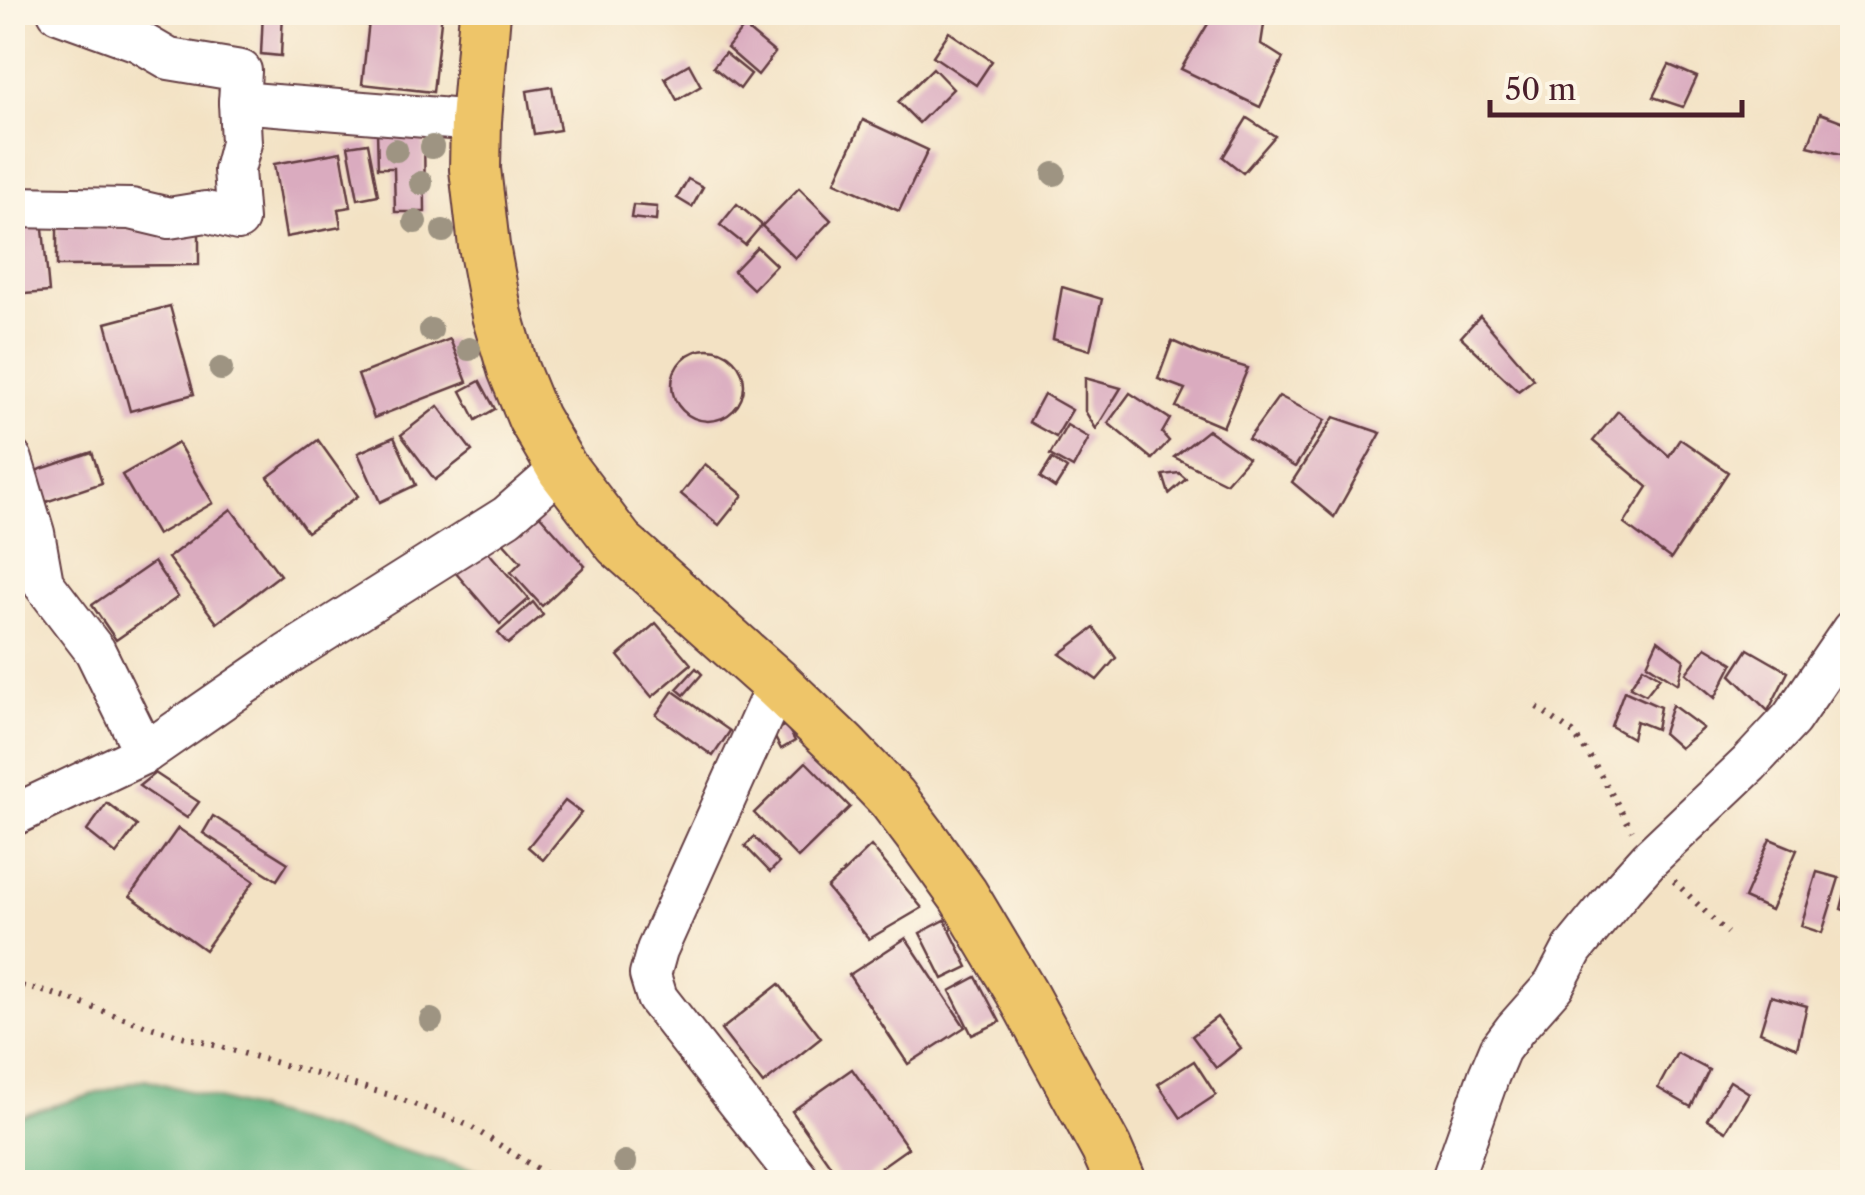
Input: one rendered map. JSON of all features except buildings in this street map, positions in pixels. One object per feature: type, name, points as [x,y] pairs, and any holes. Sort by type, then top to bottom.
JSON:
[{"type":"main road","points":[[485,12],[475,170],[497,315],[512,370],[533,418],[562,468],[618,543],[777,684],[892,798],[963,895],[1021,992],[1121,1182]]},
{"type":"street","points":[[12,207],[131,209],[168,218],[206,212],[238,220],[234,170],[240,143],[241,71],[169,59],[138,41],[58,12]]},
{"type":"street","points":[[239,102],[476,121]]},
{"type":"street","points":[[12,460],[44,583],[94,652],[145,753]]},
{"type":"street","points":[[12,816],[145,753],[288,654],[507,516],[562,468]]},
{"type":"street","points":[[1451,1182],[1500,1049],[1515,1028],[1554,985],[1590,926],[1649,859],[1791,719],[1852,630]]},
{"type":"street","points":[[777,684],[657,950],[650,974],[657,998],[800,1182]]},
{"type":"path","points":[[1537,707],[1573,733],[1649,859],[1727,933]]},
{"type":"path","points":[[12,984],[390,1095],[468,1125],[558,1182]]},
{"type":"green space","points":[[145,1079],[514,1182],[13,1182],[13,1118]]}]
